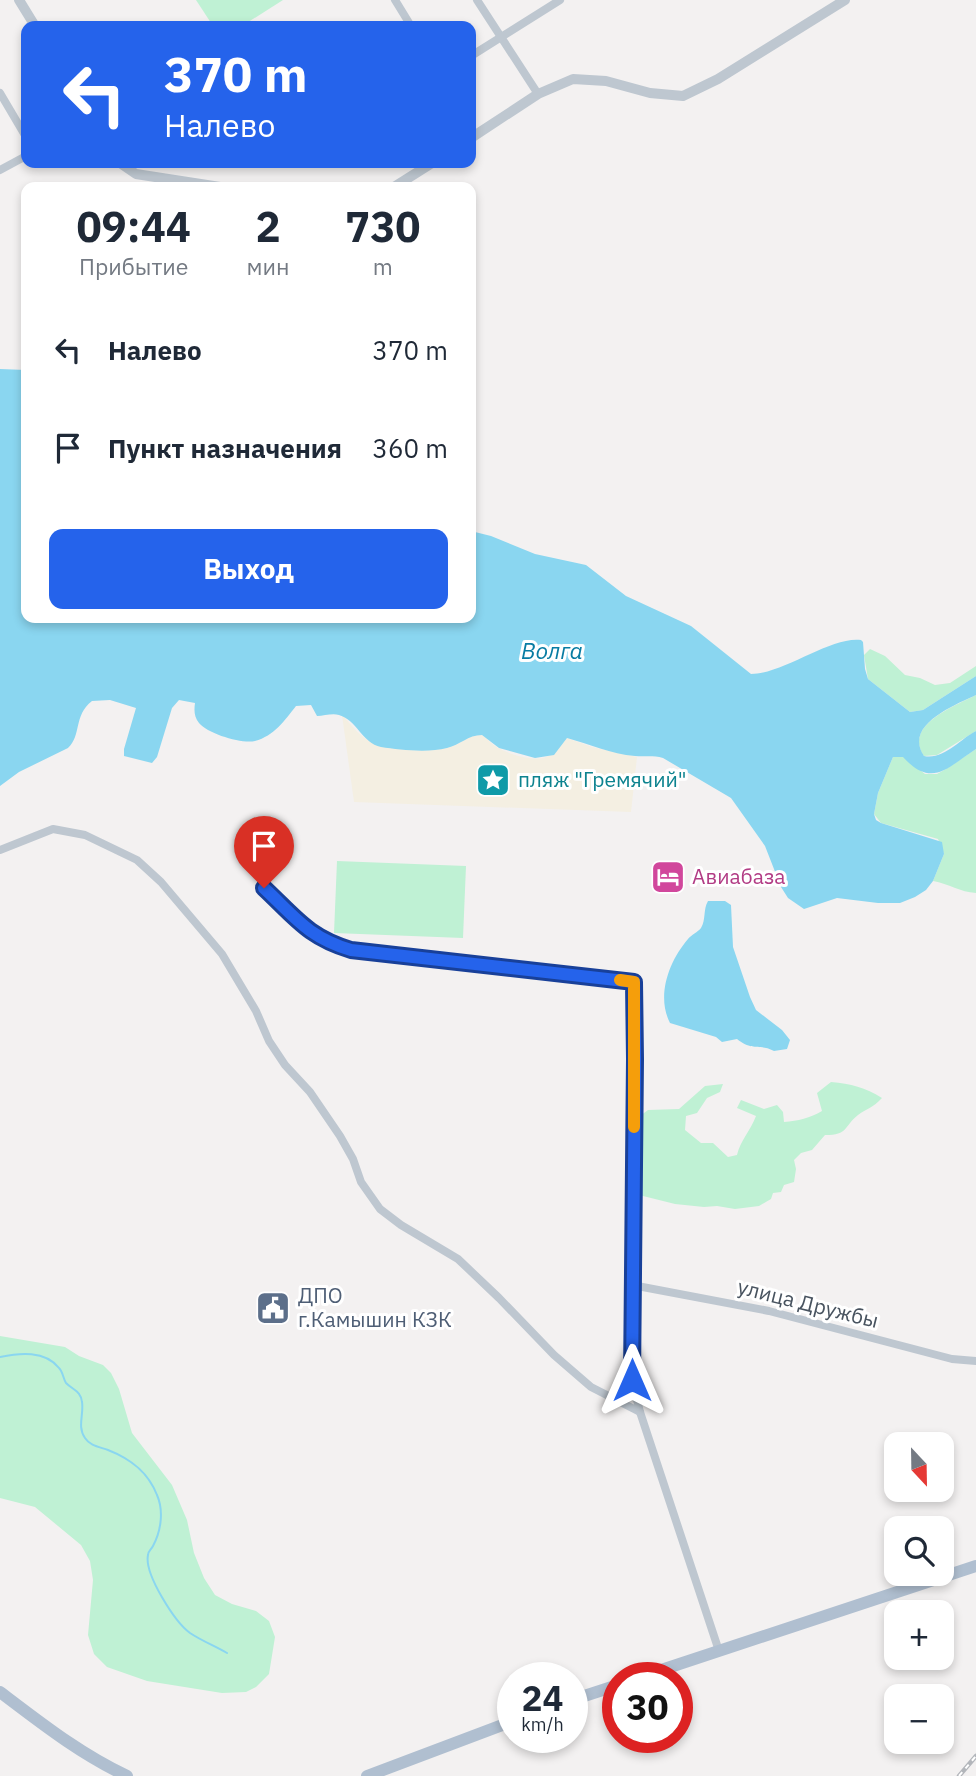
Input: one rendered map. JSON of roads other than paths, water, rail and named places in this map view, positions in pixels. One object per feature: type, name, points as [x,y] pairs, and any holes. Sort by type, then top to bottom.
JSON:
[{"type":"main road","points":[[686,1662],[976,1566]]},
{"type":"main road","points":[[0,1692],[58,1736],[127,1776]]},
{"type":"main road","points":[[367,1776],[497,1727]]},
{"type":"street","points":[[19,0],[32,21]]},
{"type":"street","points":[[395,0],[408,21]]},
{"type":"street","points":[[477,0],[538,94]]},
{"type":"street","points":[[476,53],[560,0]]},
{"type":"street","points":[[476,135],[538,94],[573,79],[606,81],[649,93],[682,96],[718,79],[845,0]]},
{"type":"street","points":[[0,93],[21,129]]},
{"type":"street","points":[[0,170],[21,159]]},
{"type":"street","points":[[127,168],[136,174],[187,182]]},
{"type":"street","points":[[402,182],[424,168]]},
{"type":"street","points":[[0,850],[53,829],[85,835],[137,859],[161,882],[222,954],[256,1011],[269,1041],[285,1065],[310,1092],[340,1136],[361,1182],[380,1209],[401,1225],[458,1259],[554,1355],[591,1387],[640,1412]]},
{"type":"street","points":[[264,888],[307,931],[327,943],[351,950],[634,982],[632,1380],[640,1412],[719,1651]]},
{"type":"street","name":"улица Дружбы","points":[[632,1284],[769,1311],[951,1359],[976,1361]]},
{"type":"water","name":"Волга","points":[[0,369],[21,370],[21,623],[476,623],[476,532],[535,554],[586,565],[626,596],[691,626],[751,674],[777,668],[836,644],[861,640],[868,679],[910,712],[923,710],[976,676],[976,695],[934,718],[920,735],[919,745],[924,756],[938,755],[976,731],[976,749],[948,768],[931,773],[913,767],[903,757],[893,757],[878,793],[874,814],[876,820],[942,842],[944,854],[933,881],[926,890],[900,903],[837,898],[804,909],[788,898],[765,846],[731,798],[663,758],[617,753],[567,738],[554,755],[535,758],[499,748],[482,735],[439,750],[381,747],[369,741],[345,718],[336,714],[317,716],[311,705],[296,706],[273,731],[262,739],[249,742],[226,737],[203,727],[197,721],[195,703],[179,700],[172,708],[157,757],[152,763],[124,756],[136,708],[110,700],[92,701],[82,713],[75,737],[68,748],[19,772],[0,786]]},
{"type":"water","points":[[708,901],[725,901],[731,905],[733,947],[750,997],[756,1010],[782,1030],[790,1040],[787,1049],[774,1051],[747,1045],[737,1039],[722,1042],[716,1037],[670,1023],[664,1002],[670,968],[681,948],[701,928]]},
{"type":"waterway","points":[[0,1357],[31,1354],[53,1362],[66,1383],[80,1395],[81,1429],[87,1441],[124,1458],[138,1467],[149,1480],[159,1501],[161,1514],[158,1534],[148,1555],[151,1574],[169,1608],[184,1627],[227,1653]]},
{"type":"railway","points":[[959,1776],[976,1756]]},
{"type":"place","name":"пляж \"Гремячий\"","points":[[493,780]]},
{"type":"place","name":"Авиабаза","points":[[668,877]]},
{"type":"place","name":"ДПО г.Камышин КЗК","points":[[273,1308]]}]
